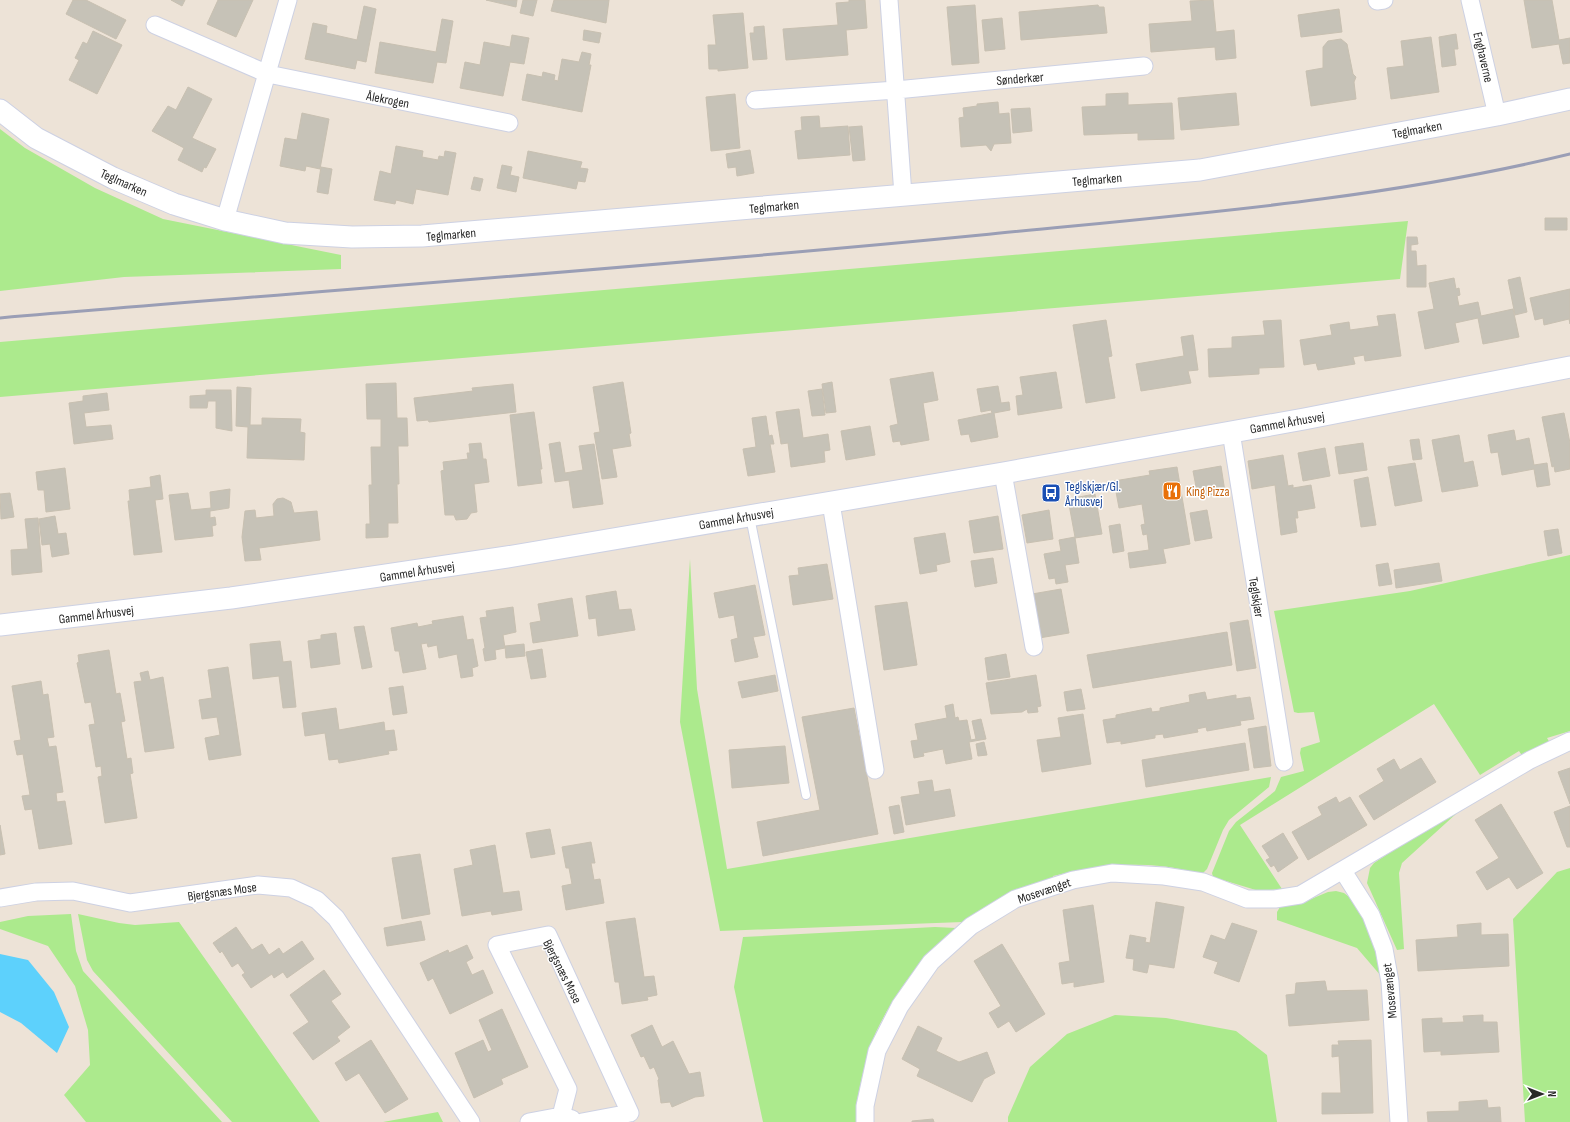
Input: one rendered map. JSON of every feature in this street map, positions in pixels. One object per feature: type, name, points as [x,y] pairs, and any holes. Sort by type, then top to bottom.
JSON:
[{"type":"street","points":[[225,220],[288,0]]},
{"type":"street","points":[[889,0],[903,195]]},
{"type":"street","name":"Enghaverne","points":[[1470,0],[1497,115]]},
{"type":"street","name":"Ålekrogen","points":[[155,25],[268,74],[509,123]]},
{"type":"street","name":"Sønderkær","points":[[755,100],[896,90],[1144,66]]},
{"type":"street","name":"Teglmarken","points":[[0,110],[36,138],[114,178],[174,204],[225,220],[285,233],[352,237],[422,236],[1200,170],[1497,115],[1570,99]]},
{"type":"street","name":"Gammel Århusvej","points":[[0,625],[231,598],[514,556],[1002,473],[1231,432],[1570,367]]},
{"type":"street","name":"Teglskjær","points":[[1231,432],[1284,762]]},
{"type":"street","points":[[1002,473],[1034,647]]},
{"type":"street","points":[[831,503],[875,770]]},
{"type":"street","name":"Mosevænget","points":[[865,1122],[865,1106],[877,1051],[900,1006],[931,962],[971,926],[1015,899],[1073,880],[1112,873],[1164,876],[1203,882],[1247,899],[1275,899],[1300,895],[1530,760],[1570,740]]},
{"type":"street","name":"Mosevænget","points":[[1343,871],[1371,915],[1384,949],[1390,982],[1399,1122]]},
{"type":"street","name":"Bjergsnæs Mose","points":[[0,898],[36,892],[73,891],[130,904],[258,885],[291,888],[317,900],[336,918],[471,1122]]},
{"type":"street","name":"Bjergsnæs Mose","points":[[529,1122],[561,1116],[581,1122],[630,1113],[548,935],[497,945],[568,1089],[561,1116]]},
{"type":"lane","points":[[750,516],[806,795]]},
{"type":"green space","points":[[0,129],[25,148],[95,188],[163,219],[341,255],[341,269],[124,277],[0,291]]},
{"type":"green space","points":[[1408,221],[1400,279],[0,397],[0,342]]},
{"type":"green space","points":[[1570,555],[1570,731],[1547,738],[1550,743],[1523,757],[1519,751],[1480,775],[1434,704],[1240,825],[1282,889],[1259,891],[1213,877],[1212,873],[1229,831],[1236,822],[1275,791],[1281,777],[1304,771],[1300,753],[1301,748],[1320,742],[1314,712],[1294,712],[1274,611],[1410,591]]},
{"type":"green space","points":[[690,559],[697,689],[727,869],[1271,777],[1269,787],[1229,820],[1223,830],[1207,869],[1202,874],[1176,868],[1146,865],[1106,866],[1066,873],[1053,876],[1054,882],[1029,891],[1026,886],[1001,898],[963,922],[720,931],[680,722]]},
{"type":"green space","points":[[1457,813],[1402,863],[1399,873],[1404,949],[1397,950],[1367,883],[1370,868],[1374,863],[1395,849]]},
{"type":"green space","points":[[1570,868],[1570,1122],[1525,1122],[1513,919],[1557,872]]},
{"type":"green space","points":[[1336,891],[1344,893],[1357,903],[1378,950],[1381,976],[1357,948],[1277,920],[1277,912],[1280,907],[1299,904],[1328,892]]},
{"type":"green space","points":[[71,914],[76,951],[83,971],[222,1122],[86,1122],[64,1095],[90,1065],[88,1030],[75,986],[48,946],[0,929],[0,922],[28,916]]},
{"type":"green space","points":[[78,914],[135,925],[179,922],[320,1122],[232,1122],[93,971],[87,960]]},
{"type":"green space","points":[[935,927],[956,928],[932,950],[910,976],[891,1004],[876,1032],[867,1059],[856,1106],[862,1107],[861,1122],[763,1122],[734,987],[743,937]]},
{"type":"green space","points":[[1115,1015],[1166,1018],[1236,1031],[1267,1055],[1277,1122],[1008,1122],[1008,1117],[1030,1067],[1067,1034]]},
{"type":"green space","points":[[438,1112],[443,1122],[383,1122]]},
{"type":"water","points":[[0,954],[28,960],[54,992],[69,1027],[57,1053],[21,1023],[0,1012]]},
{"type":"building","points":[[73,0],[86,0],[126,20],[116,39],[66,14]]},
{"type":"building","points":[[171,0],[185,0],[182,6]]},
{"type":"building","points":[[218,0],[253,0],[236,37],[207,24]]},
{"type":"building","points":[[486,0],[517,0],[516,7]]},
{"type":"building","points":[[523,0],[537,0],[533,16],[520,13]]},
{"type":"building","points":[[554,0],[609,0],[606,23],[551,11]]},
{"type":"building","points":[[849,0],[865,0],[867,28],[846,30],[848,55],[786,60],[783,29],[838,25],[836,3],[849,2]]},
{"type":"building","points":[[1213,0],[1216,32],[1234,30],[1236,58],[1216,60],[1215,47],[1151,52],[1149,24],[1192,21],[1190,1]]},
{"type":"building","points":[[1524,0],[1552,0],[1559,40],[1570,38],[1570,63],[1563,64],[1559,44],[1532,48]]},
{"type":"building","points":[[975,5],[979,63],[952,65],[947,7]]},
{"type":"building","points":[[1098,5],[1099,7],[1104,7],[1107,33],[1021,40],[1019,12]]},
{"type":"building","points":[[364,6],[376,9],[366,62],[357,60],[355,69],[305,59],[313,23],[327,26],[326,33],[357,40]]},
{"type":"building","points":[[1339,9],[1342,32],[1301,37],[1298,15]]},
{"type":"building","points":[[743,13],[748,68],[718,71],[718,69],[709,69],[708,45],[716,45],[713,15]]},
{"type":"building","points":[[1002,18],[1005,49],[985,51],[982,20]]},
{"type":"building","points":[[442,19],[453,21],[446,63],[437,62],[433,83],[375,73],[380,42],[436,52]]},
{"type":"building","points":[[764,26],[767,59],[753,60],[750,33],[754,33],[754,27]]},
{"type":"building","points":[[584,30],[601,33],[599,43],[583,40]]},
{"type":"building","points":[[93,31],[122,45],[97,94],[69,80],[79,60],[75,58],[83,42],[87,44]]},
{"type":"building","points":[[1456,34],[1458,49],[1454,49],[1456,65],[1442,67],[1439,37]]},
{"type":"building","points":[[512,35],[529,38],[524,64],[510,62],[503,96],[460,88],[465,62],[480,65],[484,42],[510,47]]},
{"type":"building","points":[[1431,37],[1439,92],[1391,99],[1387,68],[1404,66],[1401,41]]},
{"type":"building","points":[[1341,39],[1347,44],[1353,74],[1356,77],[1354,82],[1356,99],[1311,106],[1306,71],[1323,68],[1323,47],[1328,41]]},
{"type":"building","points":[[582,52],[591,54],[589,65],[591,65],[582,112],[522,100],[527,74],[542,77],[543,72],[555,75],[554,80],[558,81],[562,59],[579,62]]},
{"type":"building","points":[[188,87],[212,99],[192,138],[216,149],[206,168],[204,167],[202,172],[178,160],[184,148],[152,131],[168,106],[176,110]]},
{"type":"building","points":[[1128,93],[1128,105],[1172,103],[1174,139],[1138,140],[1138,133],[1084,135],[1082,107],[1106,106],[1106,94]]},
{"type":"building","points":[[1236,93],[1239,125],[1181,130],[1178,98]]},
{"type":"building","points":[[735,94],[740,148],[711,151],[706,97]]},
{"type":"building","points":[[998,102],[999,114],[1009,113],[1011,143],[994,144],[991,151],[986,145],[961,147],[959,118],[964,117],[963,108],[977,106],[977,104]]},
{"type":"building","points":[[1030,108],[1032,131],[1013,133],[1011,109]]},
{"type":"building","points":[[302,113],[329,119],[320,169],[306,166],[305,171],[280,166],[285,138],[297,140]]},
{"type":"building","points":[[819,116],[820,128],[848,126],[850,155],[798,159],[795,131],[802,130],[801,117]]},
{"type":"building","points":[[862,126],[865,160],[853,161],[849,127]]},
{"type":"building","points":[[396,146],[423,151],[422,157],[438,160],[439,156],[444,157],[445,151],[456,153],[448,195],[416,189],[413,204],[396,200],[395,204],[374,200],[380,171],[391,174]]},
{"type":"building","points":[[750,150],[754,173],[737,176],[736,167],[728,168],[726,154]]},
{"type":"building","points":[[528,151],[582,162],[580,168],[588,169],[585,182],[578,181],[576,189],[523,178]]},
{"type":"building","points":[[502,165],[512,167],[510,175],[519,177],[516,192],[497,188]]},
{"type":"building","points":[[321,167],[332,169],[328,194],[317,192]]},
{"type":"building","points":[[474,177],[483,179],[480,191],[471,189]]},
{"type":"building","points":[[1545,218],[1567,218],[1567,230],[1545,230]]},
{"type":"building","points":[[1407,237],[1417,237],[1418,244],[1411,245],[1411,251],[1416,251],[1417,266],[1426,265],[1426,287],[1407,287]]},
{"type":"building","points":[[1520,277],[1527,312],[1515,315],[1508,280]]},
{"type":"building","points":[[1454,278],[1456,289],[1459,288],[1460,295],[1457,296],[1459,306],[1478,302],[1481,316],[1513,309],[1519,337],[1483,344],[1478,318],[1455,323],[1459,342],[1425,349],[1418,312],[1434,309],[1429,283]]},
{"type":"building","points":[[1570,289],[1570,324],[1569,319],[1544,325],[1543,318],[1535,320],[1530,298]]},
{"type":"building","points":[[1395,314],[1401,356],[1365,361],[1364,355],[1353,357],[1355,364],[1318,370],[1316,363],[1304,365],[1300,340],[1332,335],[1330,325],[1349,322],[1350,330],[1379,326],[1377,316]]},
{"type":"building","points":[[1106,320],[1112,356],[1108,357],[1115,398],[1086,403],[1073,325]]},
{"type":"building","points":[[1281,320],[1284,367],[1259,368],[1259,374],[1209,377],[1208,349],[1232,348],[1232,337],[1265,335],[1263,321]]},
{"type":"building","points":[[1193,335],[1198,370],[1188,371],[1191,383],[1141,391],[1136,364],[1184,356],[1181,337]]},
{"type":"building","points":[[933,372],[938,400],[923,403],[929,440],[901,445],[900,441],[893,442],[890,426],[898,424],[890,379]]},
{"type":"building","points":[[1056,372],[1062,408],[1018,415],[1016,396],[1023,395],[1020,377]]},
{"type":"building","points":[[623,382],[631,433],[629,434],[631,446],[612,449],[617,477],[602,479],[594,433],[600,432],[593,387]]},
{"type":"building","points":[[832,382],[836,412],[826,413],[822,384]]},
{"type":"building","points":[[396,383],[397,418],[407,418],[408,446],[398,446],[398,523],[388,523],[388,537],[366,538],[366,524],[370,524],[369,485],[372,485],[371,447],[381,447],[381,419],[367,419],[366,384]]},
{"type":"building","points":[[513,384],[516,412],[429,422],[428,420],[417,421],[414,398],[473,391],[472,388]]},
{"type":"building","points":[[998,386],[1001,403],[1009,402],[1010,410],[994,413],[998,437],[971,442],[969,434],[961,435],[958,420],[992,413],[991,410],[981,412],[977,389]]},
{"type":"building","points":[[237,387],[251,388],[250,425],[262,425],[262,418],[301,419],[300,432],[305,433],[304,460],[247,458],[248,427],[236,426]]},
{"type":"building","points":[[822,389],[825,415],[812,416],[808,391]]},
{"type":"building","points":[[206,390],[231,390],[232,431],[216,428],[216,401],[208,401],[207,408],[190,408],[190,396],[206,395]]},
{"type":"building","points":[[107,393],[109,410],[84,413],[86,427],[111,425],[113,439],[74,444],[69,403],[83,401],[83,396]]},
{"type":"building","points":[[799,409],[803,438],[828,434],[830,450],[824,451],[825,462],[791,467],[788,443],[781,444],[776,412]]},
{"type":"building","points":[[534,412],[542,469],[540,469],[542,483],[518,486],[510,415]]},
{"type":"building","points":[[1564,413],[1570,443],[1570,469],[1555,472],[1554,466],[1552,467],[1542,417]]},
{"type":"building","points":[[766,416],[769,436],[772,435],[774,444],[770,444],[775,472],[748,476],[743,449],[756,447],[752,418]]},
{"type":"building","points":[[870,426],[875,455],[846,460],[841,431]]},
{"type":"building","points":[[1514,430],[1516,441],[1529,438],[1534,465],[1547,463],[1550,485],[1537,487],[1534,469],[1502,475],[1498,452],[1491,453],[1488,435]]},
{"type":"building","points":[[1459,435],[1464,463],[1473,461],[1478,486],[1442,492],[1432,440]]},
{"type":"building","points":[[1419,439],[1422,459],[1413,460],[1410,440]]},
{"type":"building","points":[[560,442],[565,473],[583,470],[579,446],[594,444],[603,504],[573,508],[569,480],[555,482],[549,444]]},
{"type":"building","points":[[481,443],[483,459],[486,459],[489,482],[474,484],[477,512],[471,513],[467,519],[456,520],[454,515],[445,515],[441,471],[444,470],[443,462],[468,459],[467,453],[470,453],[469,444]]},
{"type":"building","points":[[1363,443],[1367,470],[1339,474],[1335,447]]},
{"type":"building","points":[[1325,448],[1330,476],[1303,481],[1298,453]]},
{"type":"building","points":[[1283,455],[1288,486],[1293,485],[1293,488],[1311,485],[1315,508],[1297,511],[1298,518],[1295,518],[1297,532],[1281,535],[1275,485],[1252,489],[1248,461]]},
{"type":"building","points":[[1415,463],[1422,501],[1395,506],[1388,467]]},
{"type":"building","points":[[1221,466],[1225,492],[1198,497],[1193,471]]},
{"type":"building","points":[[1177,467],[1190,544],[1163,549],[1166,563],[1130,568],[1128,553],[1149,550],[1147,534],[1143,535],[1141,525],[1145,524],[1142,504],[1119,508],[1114,481],[1150,475],[1149,471]]},
{"type":"building","points":[[65,468],[70,509],[46,512],[44,490],[38,490],[36,472]]},
{"type":"building","points":[[160,475],[163,499],[155,500],[162,552],[134,555],[128,501],[130,501],[129,490],[151,487],[150,477]]},
{"type":"building","points":[[1368,477],[1376,525],[1361,527],[1354,480]]},
{"type":"building","points":[[230,489],[229,508],[210,511],[210,518],[215,517],[216,525],[212,526],[213,536],[175,540],[169,495],[188,493],[191,510],[211,508],[210,492]]},
{"type":"building","points":[[10,493],[14,517],[1,519],[0,494]]},
{"type":"building","points":[[1095,494],[1102,534],[1075,538],[1079,563],[1065,565],[1068,582],[1056,584],[1055,578],[1049,579],[1044,554],[1061,551],[1059,540],[1075,537],[1068,499]]},
{"type":"building","points":[[283,498],[291,502],[294,513],[317,511],[320,540],[259,548],[261,560],[245,561],[242,537],[245,511],[255,510],[256,518],[274,516],[273,504],[277,499]]},
{"type":"building","points":[[1049,510],[1053,539],[1027,543],[1022,515]]},
{"type":"building","points":[[1207,510],[1212,538],[1195,541],[1190,513]]},
{"type":"building","points":[[55,516],[58,534],[66,533],[69,554],[52,557],[50,544],[42,545],[39,519]]},
{"type":"building","points":[[998,516],[1003,549],[974,553],[969,521]]},
{"type":"building","points":[[38,518],[42,572],[12,575],[11,550],[28,549],[25,519]]},
{"type":"building","points":[[1120,524],[1124,551],[1113,553],[1109,526]]},
{"type":"building","points":[[1558,529],[1562,553],[1548,556],[1544,531]]},
{"type":"building","points":[[945,533],[950,562],[936,565],[937,571],[920,574],[914,538]]},
{"type":"building","points":[[993,558],[997,583],[975,587],[971,561]]},
{"type":"building","points":[[1388,563],[1392,584],[1379,586],[1376,565]]},
{"type":"building","points":[[1439,563],[1442,581],[1396,588],[1394,570]]},
{"type":"building","points":[[827,564],[833,599],[793,605],[789,576],[799,575],[798,568]]},
{"type":"building","points":[[755,585],[765,635],[753,637],[758,657],[735,662],[731,640],[738,638],[734,615],[719,618],[714,593]]},
{"type":"building","points":[[1061,589],[1069,633],[1039,638],[1032,594]]},
{"type":"building","points":[[616,591],[619,610],[631,609],[635,630],[598,636],[596,618],[589,619],[586,596]]},
{"type":"building","points":[[572,598],[578,636],[533,643],[530,623],[541,621],[538,604]]},
{"type":"building","points":[[907,602],[917,665],[884,670],[875,606]]},
{"type":"building","points":[[513,607],[516,632],[503,635],[505,648],[495,650],[496,659],[485,661],[483,649],[485,648],[480,618],[487,617],[486,611]]},
{"type":"building","points":[[463,616],[467,640],[473,639],[478,666],[472,668],[473,676],[461,678],[457,654],[439,658],[437,645],[428,647],[427,643],[421,644],[426,669],[403,673],[399,651],[395,651],[391,628],[417,623],[418,627],[433,624],[432,621]]},
{"type":"building","points":[[1248,620],[1256,668],[1237,671],[1230,623]]},
{"type":"building","points":[[364,626],[372,667],[362,669],[354,627]]},
{"type":"building","points":[[1227,632],[1232,665],[1093,688],[1087,655]]},
{"type":"building","points":[[336,633],[340,664],[311,668],[308,641],[321,639],[321,635]]},
{"type":"building","points":[[280,641],[283,662],[291,661],[296,707],[283,708],[279,676],[253,679],[250,644]]},
{"type":"building","points":[[524,644],[525,656],[506,658],[505,646]]},
{"type":"building","points":[[542,649],[546,677],[531,679],[526,652]]},
{"type":"building","points":[[109,650],[116,694],[120,693],[125,721],[121,722],[127,759],[131,758],[133,773],[130,774],[137,818],[105,823],[98,777],[102,776],[101,766],[96,767],[89,725],[95,724],[91,702],[85,703],[77,663],[79,662],[78,655]]},
{"type":"building","points":[[1006,654],[1010,677],[988,680],[985,658]]},
{"type":"building","points":[[228,667],[241,755],[209,760],[205,738],[220,735],[217,717],[202,719],[199,700],[212,698],[208,670]]},
{"type":"building","points":[[148,671],[150,680],[163,677],[174,748],[145,752],[134,682],[142,681],[140,673]]},
{"type":"building","points":[[775,675],[778,691],[742,698],[738,682]]},
{"type":"building","points":[[1036,675],[1041,706],[1037,707],[1038,712],[1028,713],[1027,709],[1022,712],[991,714],[986,683]]},
{"type":"building","points":[[41,681],[43,695],[48,694],[54,737],[47,738],[49,747],[56,746],[63,792],[56,793],[57,802],[65,801],[72,844],[39,849],[32,809],[25,810],[22,796],[30,795],[23,754],[17,755],[14,741],[21,740],[12,686]]},
{"type":"building","points":[[403,686],[407,713],[393,715],[389,688]]},
{"type":"building","points":[[1081,689],[1085,709],[1067,711],[1064,692]]},
{"type":"building","points":[[1205,692],[1207,700],[1236,695],[1236,699],[1250,697],[1254,719],[1240,721],[1241,725],[1207,731],[1206,727],[1197,729],[1198,732],[1164,738],[1163,734],[1155,735],[1155,738],[1121,744],[1121,741],[1107,743],[1103,720],[1116,718],[1116,715],[1151,708],[1152,712],[1160,711],[1160,708],[1190,702],[1189,695]]},
{"type":"building","points":[[953,704],[955,718],[958,717],[959,721],[967,720],[971,740],[976,739],[972,721],[981,719],[986,739],[969,742],[972,759],[946,764],[943,749],[923,753],[924,756],[914,758],[911,741],[918,740],[915,724],[947,718],[945,706]]},
{"type":"building","points":[[336,708],[339,730],[384,722],[385,731],[394,730],[397,750],[388,751],[389,754],[339,763],[338,759],[329,760],[325,733],[305,736],[302,713]]},
{"type":"building","points":[[854,708],[878,834],[763,856],[757,822],[820,810],[802,717]]},
{"type":"building","points":[[1083,714],[1091,764],[1042,772],[1037,740],[1061,737],[1058,718]]},
{"type":"building","points":[[1266,726],[1271,766],[1254,768],[1248,729]]},
{"type":"building","points":[[984,742],[987,755],[978,756],[976,744]]},
{"type":"building","points":[[1245,743],[1249,770],[1146,787],[1142,760]]},
{"type":"building","points":[[785,746],[789,783],[732,788],[729,750]]},
{"type":"building","points":[[1421,758],[1436,782],[1374,820],[1359,796],[1384,781],[1377,769],[1394,759],[1400,770]]},
{"type":"building","points":[[1570,768],[1570,804],[1558,772]]},
{"type":"building","points":[[932,780],[934,792],[950,789],[955,816],[906,825],[901,797],[920,794],[918,782]]},
{"type":"building","points":[[1336,797],[1339,803],[1350,797],[1367,825],[1308,860],[1292,832],[1322,815],[1318,807]]},
{"type":"building","points":[[1501,804],[1543,873],[1517,889],[1509,877],[1487,890],[1476,872],[1499,858],[1475,820]]},
{"type":"building","points":[[899,805],[904,832],[894,834],[889,807]]},
{"type":"building","points":[[1570,806],[1570,847],[1567,847],[1554,812]]},
{"type":"building","points":[[0,825],[5,854],[0,855]]},
{"type":"building","points":[[550,829],[555,854],[531,858],[526,833]]},
{"type":"building","points":[[1283,833],[1298,858],[1278,872],[1274,865],[1271,867],[1266,860],[1270,858],[1262,846]]},
{"type":"building","points":[[591,842],[595,863],[591,863],[594,880],[600,879],[604,903],[566,910],[562,886],[572,884],[569,868],[566,868],[562,847]]},
{"type":"building","points":[[495,845],[503,893],[519,891],[522,910],[492,915],[491,911],[462,916],[454,869],[473,865],[470,850]]},
{"type":"building","points":[[420,854],[430,914],[402,919],[392,858]]},
{"type":"building","points":[[1156,902],[1184,907],[1174,968],[1149,964],[1147,973],[1133,970],[1134,959],[1126,958],[1130,935],[1146,938],[1145,942],[1150,943]]},
{"type":"building","points":[[1093,905],[1104,982],[1074,987],[1074,982],[1062,984],[1059,963],[1070,961],[1063,910]]},
{"type":"building","points":[[635,918],[644,977],[654,976],[657,995],[647,997],[648,1000],[622,1004],[619,982],[615,982],[606,922]]},
{"type":"building","points":[[421,921],[425,940],[387,946],[384,928]]},
{"type":"building","points":[[1232,923],[1257,931],[1239,982],[1214,973],[1218,962],[1203,957],[1211,935],[1225,940]]},
{"type":"building","points":[[1481,923],[1481,935],[1508,934],[1509,966],[1418,971],[1416,940],[1458,937],[1457,925]]},
{"type":"building","points":[[236,927],[252,950],[262,944],[269,955],[279,948],[283,954],[302,941],[314,959],[287,978],[283,972],[274,978],[272,974],[251,988],[242,975],[245,973],[238,963],[232,967],[222,951],[220,953],[213,943]]},
{"type":"building","points":[[1002,944],[1045,1014],[1016,1032],[1009,1021],[998,1028],[989,1013],[1001,1006],[974,961]]},
{"type":"building","points":[[467,945],[473,958],[466,962],[472,975],[483,970],[493,993],[450,1014],[433,978],[428,981],[420,963],[448,950],[449,953]]},
{"type":"building","points":[[324,970],[341,994],[331,1001],[350,1027],[337,1037],[340,1041],[313,1060],[293,1033],[309,1022],[290,995]]},
{"type":"building","points":[[1325,981],[1327,991],[1367,990],[1369,1020],[1289,1026],[1286,995],[1295,994],[1296,983]]},
{"type":"building","points":[[502,1009],[528,1067],[501,1079],[503,1084],[474,1098],[455,1053],[483,1040],[488,1052],[492,1050],[479,1020]]},
{"type":"building","points":[[1483,1015],[1483,1022],[1497,1022],[1499,1052],[1441,1055],[1441,1051],[1424,1052],[1422,1019],[1442,1018],[1442,1023],[1464,1022],[1463,1016]]},
{"type":"building","points":[[652,1025],[662,1047],[673,1041],[689,1074],[700,1072],[704,1096],[695,1097],[672,1107],[670,1102],[661,1103],[659,1079],[654,1067],[650,1069],[644,1056],[641,1057],[631,1035]]},
{"type":"building","points":[[918,1026],[942,1038],[936,1051],[959,1062],[987,1052],[995,1073],[984,1079],[972,1102],[917,1076],[920,1069],[902,1059]]},
{"type":"building","points":[[371,1040],[408,1099],[385,1113],[359,1073],[346,1081],[335,1063]]},
{"type":"building","points":[[1371,1040],[1373,1113],[1322,1114],[1322,1093],[1341,1093],[1339,1056],[1332,1057],[1332,1045],[1339,1045],[1338,1041]]},
{"type":"building","points":[[1487,1100],[1488,1108],[1500,1107],[1501,1122],[1428,1122],[1427,1112],[1459,1111],[1459,1102]]},
{"type":"building","points":[[933,1119],[934,1122],[912,1122],[912,1121]]},
{"type":"railway","points":[[0,318],[736,258],[1203,213],[1277,205],[1424,184],[1570,154]]},
{"type":"place","name":"King Pizza","points":[[1172,491]]},
{"type":"place","name":"Teglskjær/Gl. Århusvej","points":[[1051,493]]}]
